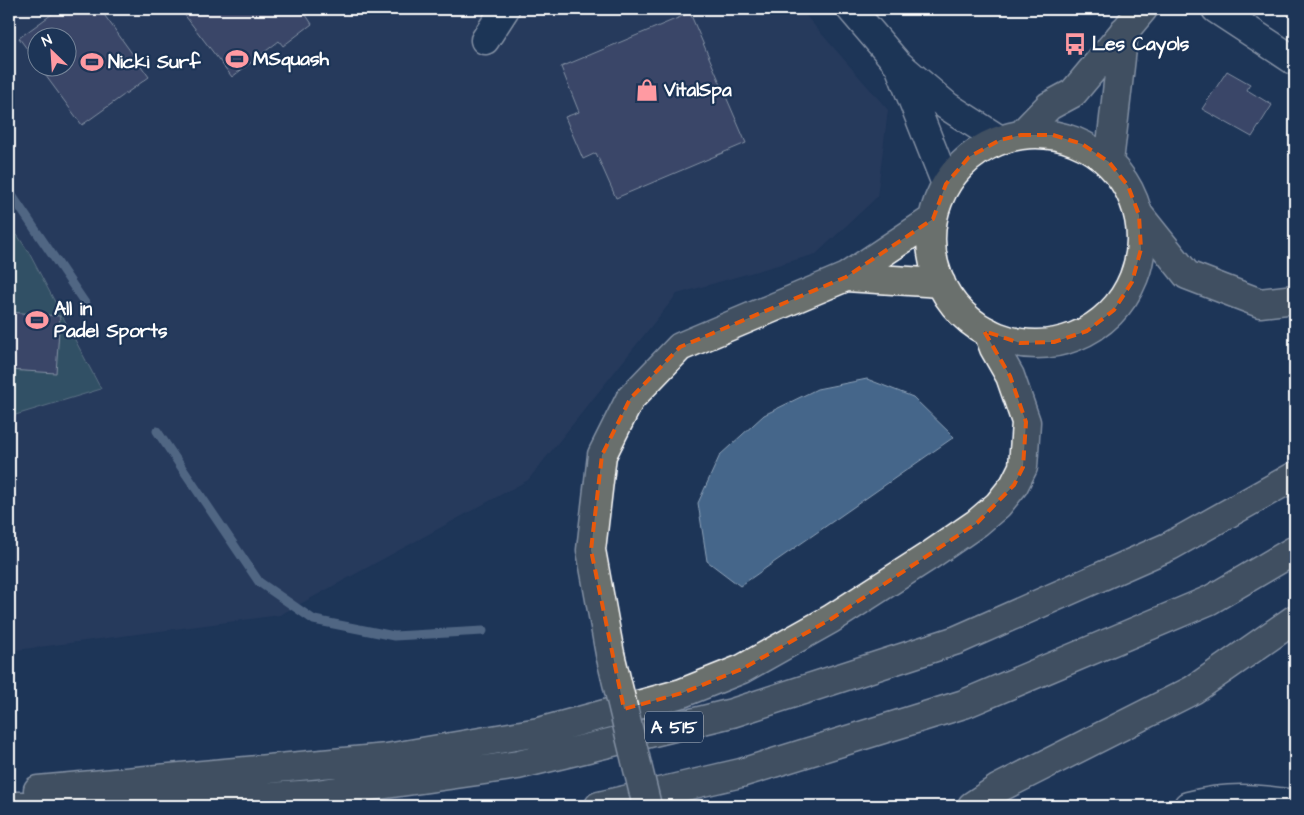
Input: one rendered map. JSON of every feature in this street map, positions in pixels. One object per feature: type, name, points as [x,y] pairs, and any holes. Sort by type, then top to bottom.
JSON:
[{"type":"main road","points":[[1010,137],[1052,134],[1082,144],[1108,162],[1128,186],[1139,215],[1141,249],[1132,282],[1114,310],[1087,331],[1054,342],[1020,343],[988,332],[960,312],[941,283],[932,252],[933,219],[938,201],[946,184],[969,157],[1010,137],[1049,106],[1073,93],[1143,9]]},
{"type":"main road","points":[[1108,162],[1124,31]]},
{"type":"main road","points":[[1139,215],[1188,275],[1260,303],[1295,299]]},
{"type":"main road","points":[[647,806],[610,654],[591,550],[602,454],[630,399],[680,347],[846,277],[933,219]]},
{"type":"main road","points":[[846,277],[941,283]]},
{"type":"main road","points":[[9,793],[387,758],[539,732],[682,693],[742,669],[831,619],[937,551],[977,523],[998,505],[1014,485],[1023,467],[1026,422],[1010,376],[994,348],[988,332]]},
{"type":"main road","name":"A 515","points":[[9,806],[121,806],[316,794],[518,765],[732,713],[957,640],[1170,546],[1295,476]]},
{"type":"main road","points":[[599,806],[741,774],[964,704],[1210,600],[1295,550]]},
{"type":"main road","points":[[972,806],[999,788],[1193,690],[1295,619]]},
{"type":"street","points":[[490,9],[485,40],[505,9]]},
{"type":"street","points":[[851,9],[898,64],[947,106],[1010,137]]},
{"type":"street","points":[[1216,9],[1295,61]]},
{"type":"street","points":[[898,64],[946,184]]},
{"type":"street","points":[[1188,806],[1239,798],[1295,804]]},
{"type":"highlighted area","points":[[1021,135],[1053,135],[1082,144],[1109,162],[1128,186],[1139,215],[1141,249],[1132,282],[1114,310],[1087,331],[1054,342],[1020,343],[984,331],[1010,376],[1026,422],[1023,467],[1014,485],[977,523],[929,556],[831,619],[742,669],[682,693],[624,709],[591,550],[602,455],[630,399],[680,347],[846,277],[933,219],[946,184],[969,157],[1000,140]]},
{"type":"shaded area","points":[[9,9],[480,9],[485,40],[524,9],[800,9],[888,110],[877,197],[816,254],[677,294],[528,480],[280,615],[9,651]]},
{"type":"shaded area","points":[[867,379],[913,397],[954,437],[740,586],[707,561],[698,503],[720,455],[764,415],[817,389]]},
{"type":"green space","name":"All in Padel Sports","points":[[9,223],[28,251],[101,389],[9,417]]},
{"type":"building","points":[[59,9],[100,9],[149,77],[82,125],[47,78],[78,78],[78,28],[33,28]]},
{"type":"building","name":"MSquash","points":[[180,9],[302,9],[312,24],[283,46],[279,41],[232,77]]},
{"type":"building","name":"VitalSpa","points":[[690,13],[746,143],[616,198],[596,153],[583,159],[565,117],[579,112],[561,67]]},
{"type":"building","points":[[28,31],[28,50],[19,38]]},
{"type":"building","points":[[1227,71],[1250,84],[1247,90],[1272,105],[1252,137],[1202,109]]},
{"type":"building","points":[[9,312],[60,316],[56,373],[9,370]]},
{"type":"waterway","points":[[9,191],[89,309]]},
{"type":"waterway","points":[[157,431],[259,582],[314,620],[394,636],[483,631]]},
{"type":"place","name":"Les Cayols","points":[[1075,44]]},
{"type":"place","name":"MSquash","points":[[237,59]]},
{"type":"place","name":"Nicki Surf","points":[[92,62]]},
{"type":"place","name":"VitalSpa","points":[[647,90]]},
{"type":"place","name":"All in Padel Sports","points":[[37,320]]}]
